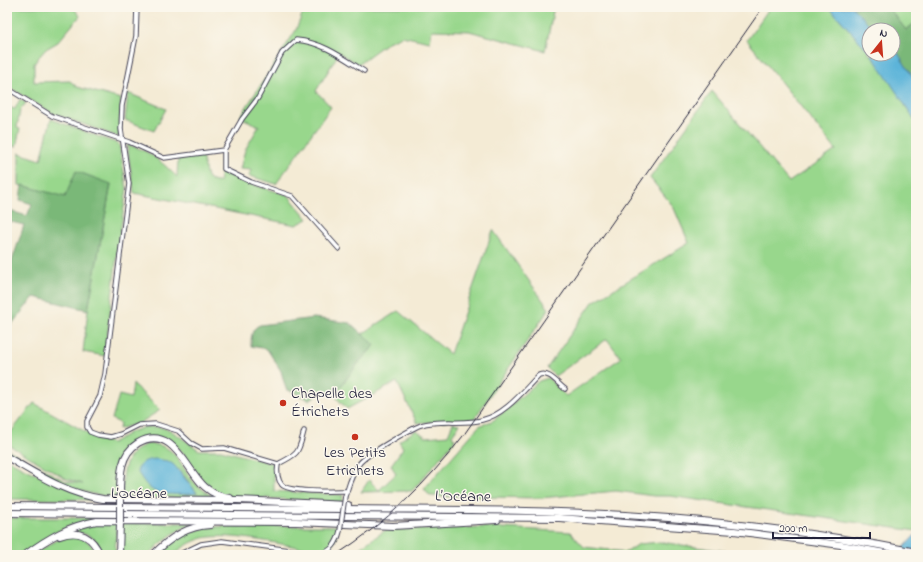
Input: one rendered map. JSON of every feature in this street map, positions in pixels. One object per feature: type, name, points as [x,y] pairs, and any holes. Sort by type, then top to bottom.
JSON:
[{"type":"highway","points":[[119,555],[121,471],[125,456],[134,446],[141,442],[155,440],[169,444],[179,452],[205,488],[219,495],[237,500]]},
{"type":"highway","points":[[7,457],[64,488],[93,497],[114,499],[237,500],[352,505],[361,509]]},
{"type":"highway","name":"L’Océane","points":[[7,506],[536,511],[642,516],[794,532],[916,552]]},
{"type":"highway","name":"L’Océane","points":[[7,513],[510,517],[639,523],[794,538],[896,555]]},
{"type":"highway","points":[[25,555],[68,528],[97,521],[258,521],[394,526],[502,520],[510,517]]},
{"type":"highway","points":[[153,555],[176,535],[192,528],[205,525],[258,521]]},
{"type":"highway","points":[[37,547],[58,536],[75,533],[88,537],[94,542],[100,555]]},
{"type":"street","points":[[137,7],[136,36],[122,106],[123,141],[129,184],[125,224],[106,374],[100,396],[87,421],[86,427],[90,432],[98,435],[111,436],[121,434],[139,425],[156,424],[178,431],[191,443],[202,449],[224,448],[278,464],[290,458],[299,450],[304,431]]},
{"type":"street","points":[[339,249],[292,196],[252,182],[224,169],[224,150],[242,119],[258,98],[282,53],[296,40],[305,41],[330,50],[364,71]]},
{"type":"street","points":[[7,88],[52,116],[123,141],[164,158],[224,150]]},
{"type":"street","points":[[178,555],[201,544],[222,541],[306,553],[320,554],[326,552],[336,543],[340,531],[346,493],[351,478],[360,462],[370,454],[421,425],[441,422],[482,421],[501,412],[539,375],[543,373],[547,374],[564,389]]},
{"type":"street","points":[[278,464],[277,470],[279,478],[283,485],[292,489],[346,493]]},
{"type":"green space","points":[[7,7],[73,7],[80,16],[58,42],[46,49],[38,58],[34,64],[34,82],[70,81],[77,87],[121,99],[119,137],[52,113],[7,86]]},
{"type":"green space","points":[[305,7],[554,7],[545,51],[469,31],[432,30],[430,42],[402,36],[388,42],[358,64],[339,53],[316,91],[331,107],[276,184],[249,176],[251,170],[240,169],[245,150],[259,126],[240,117],[296,30]]},
{"type":"green space","points":[[770,7],[829,7],[861,43],[861,62],[877,62],[916,122],[916,531],[670,496],[654,496],[616,491],[541,498],[430,496],[424,489],[479,426],[494,420],[539,381],[548,378],[566,396],[621,358],[607,339],[555,376],[547,368],[593,302],[689,243],[673,206],[650,178],[712,91],[789,182],[836,150],[747,40]]},
{"type":"green space","points":[[852,7],[888,7],[900,22],[867,22]]},
{"type":"green space","points":[[888,7],[916,7],[916,22],[906,30]]},
{"type":"green space","points":[[916,22],[916,78],[914,80],[901,58],[901,24],[906,30]]},
{"type":"green space","points":[[128,93],[166,109],[154,131],[125,120]]},
{"type":"green space","points":[[20,99],[26,103],[20,110],[17,128],[20,129],[16,147],[7,144],[7,107],[15,109]]},
{"type":"green space","points":[[51,119],[119,144],[127,189],[118,245],[105,356],[83,352],[88,310],[111,184],[65,197],[19,185],[19,153],[41,160]]},
{"type":"green space","points":[[127,145],[141,149],[148,153],[177,177],[178,159],[202,156],[207,177],[215,182],[219,182],[221,171],[241,181],[288,195],[308,219],[296,225],[134,193]]},
{"type":"green space","points":[[76,171],[111,184],[88,310],[34,297],[7,330],[7,276],[24,225],[7,221],[7,210],[27,216],[32,204],[20,200],[22,185],[65,197]]},
{"type":"green space","points":[[493,230],[549,309],[474,419],[417,423],[397,382],[347,409],[334,395],[360,361],[375,345],[362,334],[398,311],[450,354]]},
{"type":"green space","points":[[314,318],[350,323],[375,345],[360,361],[334,395],[322,392],[309,400],[286,389],[281,371],[267,349],[251,346],[251,340],[253,331],[257,326]]},
{"type":"green space","points":[[133,384],[160,410],[140,423],[119,429],[120,423],[112,419],[119,395],[131,398]]},
{"type":"green space","points":[[34,403],[100,440],[112,443],[131,432],[145,427],[159,427],[170,430],[199,450],[221,450],[274,464],[274,491],[343,495],[342,502],[244,498],[221,494],[203,481],[184,454],[176,446],[168,440],[157,437],[145,437],[136,440],[126,448],[118,460],[116,473],[117,497],[102,496],[73,488],[46,475],[7,452],[7,449],[65,481],[83,484],[67,479],[7,444],[7,437]]},
{"type":"green space","points":[[453,423],[460,424],[452,435],[455,440],[412,491],[361,492],[369,480],[379,490],[396,474],[391,465],[403,448],[399,441],[416,430],[426,437],[448,435]]},
{"type":"green space","points":[[148,444],[165,447],[171,451],[195,484],[215,498],[122,498],[126,465],[129,458],[139,448]],"holes":[[[179,469],[197,493],[170,493]]]},
{"type":"green space","points":[[7,459],[25,469],[102,500],[7,499]]},
{"type":"green space","points":[[7,518],[101,518],[72,525],[52,534],[23,555],[7,555]]},
{"type":"green space","points":[[117,523],[115,555],[102,555],[97,543],[89,536],[65,532],[94,524]]},
{"type":"green space","points":[[122,523],[199,523],[184,528],[171,535],[149,555],[122,555]]},
{"type":"green space","points":[[232,526],[338,526],[336,535],[331,545],[324,550],[319,551],[245,538],[215,537],[203,538],[195,541],[183,547],[173,555],[156,555],[174,540],[191,532],[200,529]]},
{"type":"green space","points":[[485,527],[570,532],[584,547],[627,552],[639,544],[660,542],[754,555],[349,555],[386,530]]},
{"type":"green space","points":[[73,535],[81,537],[88,542],[98,555],[31,555],[61,538]]},
{"type":"water","points":[[829,7],[852,7],[867,22],[861,22],[861,43]]},
{"type":"water","points":[[901,58],[916,82],[916,128],[915,120],[876,62],[901,62]]},
{"type":"water","points":[[155,459],[168,461],[174,465],[197,493],[165,494],[156,492],[150,488],[137,471],[140,465],[144,462]]},
{"type":"water","points":[[916,534],[916,555],[897,555]]},
{"type":"railway","points":[[336,555],[372,530],[389,516],[435,470],[463,436],[763,7]]},
{"type":"place","name":"Chapelle des Étrichets","points":[[283,403]]},
{"type":"place","name":"Les Petits Etrichets","points":[[355,437]]}]
